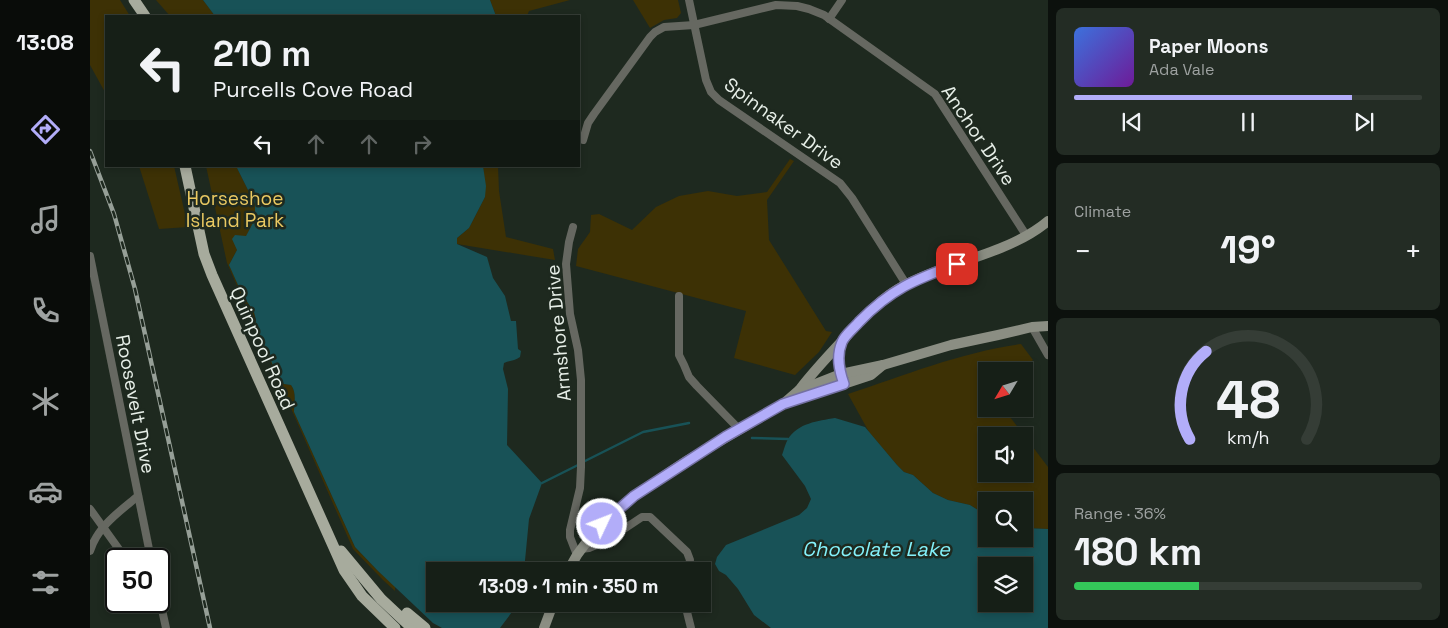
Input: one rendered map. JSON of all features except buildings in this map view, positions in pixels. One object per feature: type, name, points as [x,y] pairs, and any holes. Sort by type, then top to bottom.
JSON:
[{"type":"main road","points":[[134,0],[144,15]]},
{"type":"main road","name":"Quinpool Road","points":[[185,167],[201,238],[212,275],[344,570],[362,596],[395,628]]},
{"type":"main road","points":[[783,404],[798,391],[876,305],[906,284],[1026,235],[1048,221]]},
{"type":"main road","points":[[798,391],[842,379],[871,375],[884,365],[951,345],[1032,327],[1048,326]]},
{"type":"main road","points":[[842,341],[838,358],[842,379]]},
{"type":"main road","points":[[573,562],[579,552],[609,517],[634,496],[688,460],[783,404],[842,379]]},
{"type":"main road","name":"Quinpool Road","points":[[330,537],[373,590],[412,628]]},
{"type":"main road","points":[[373,590],[382,593],[425,628]]},
{"type":"main road","points":[[544,628],[550,612]]},
{"type":"street","name":"Spinnaker Drive","points":[[689,0],[706,80],[712,92],[719,100],[840,183],[852,198],[906,284]]},
{"type":"street","points":[[829,20],[842,0]]},
{"type":"street","name":"Anchor Drive","points":[[583,140],[594,114],[650,36],[655,32],[664,27],[694,25],[781,4],[809,9],[829,20],[935,94],[1026,235]]},
{"type":"street","name":"Armshore Drive","points":[[573,227],[566,264],[570,314],[578,350],[581,380],[581,467],[580,488],[570,537],[579,552]]},
{"type":"street","name":"Roosevelt Drive","points":[[90,256],[149,548]]},
{"type":"street","points":[[679,296],[679,355],[689,377],[740,429]]},
{"type":"street","points":[[1032,327],[1046,347],[1048,355]]},
{"type":"street","points":[[90,551],[94,539],[103,527],[138,496]]},
{"type":"street","points":[[90,509],[118,548]]},
{"type":"street","points":[[579,552],[596,546],[642,517],[650,517],[688,552],[690,562]]},
{"type":"street","points":[[687,612],[691,628]]},
{"type":"street","points":[[163,613],[166,628]]},
{"type":"green space","points":[[90,0],[120,0],[129,15],[105,15],[105,92],[90,65]]},
{"type":"green space","points":[[156,0],[203,0],[214,15],[169,15]]},
{"type":"green space","points":[[490,0],[570,0],[529,11],[527,15],[496,15]]},
{"type":"green space","points":[[633,0],[678,0],[681,13],[677,18],[664,20],[650,28]]},
{"type":"green space","points":[[790,159],[794,161],[767,200],[769,240],[826,331],[832,332],[819,352],[795,375],[734,358],[746,311],[576,266],[578,249],[590,232],[591,215],[599,214],[632,230],[656,207],[679,196],[708,191],[737,196],[767,192]]},
{"type":"green space","points":[[139,167],[174,167],[188,227],[159,229]]},
{"type":"green space","name":"Horseshoe Island Park","points":[[206,167],[236,167],[255,204],[255,219],[246,237],[235,235],[237,250],[229,265],[242,294],[254,312],[256,324],[281,379],[285,384],[291,385],[293,388],[295,395],[294,412],[355,547],[395,586],[395,591],[353,549],[227,263]]},
{"type":"green space","points":[[483,167],[498,167],[499,191],[506,237],[553,249],[555,260],[457,244],[457,238],[469,228],[485,197]]},
{"type":"green space","points":[[1021,344],[1033,360],[1030,362],[978,362],[978,418],[1011,418],[1018,427],[978,427],[978,482],[1033,482],[1033,447],[1048,467],[1048,529],[1033,528],[1033,492],[978,492],[978,510],[970,505],[948,500],[933,493],[913,475],[904,472],[897,465],[869,432],[848,394],[934,365],[977,353]]},
{"type":"water","points":[[203,0],[490,0],[496,15],[214,15]]},
{"type":"water","points":[[236,167],[483,167],[486,186],[485,197],[469,228],[457,238],[457,244],[487,257],[493,278],[505,296],[511,321],[516,321],[518,349],[521,351],[520,357],[504,363],[503,369],[508,389],[507,445],[542,483],[529,519],[525,562],[426,562],[426,612],[512,612],[500,628],[442,628],[433,623],[355,547],[294,412],[295,395],[293,388],[291,385],[284,384],[279,379],[255,325],[254,312],[242,294],[229,265],[237,250],[232,239],[235,235],[246,236],[255,219],[255,204]]},
{"type":"water","name":"Chocolate Lake","points":[[835,418],[865,427],[904,472],[913,475],[933,493],[948,500],[970,505],[978,510],[978,547],[1033,547],[1033,528],[1048,529],[1048,628],[771,628],[754,615],[738,589],[726,575],[719,571],[715,564],[717,557],[726,545],[799,515],[807,508],[811,499],[805,486],[782,455],[788,439],[797,429],[815,422]]},
{"type":"waterway","points":[[583,462],[643,432],[689,423]]},
{"type":"waterway","points":[[752,438],[788,439]]},
{"type":"waterway","points":[[542,483],[578,465]]},
{"type":"railway","points":[[90,151],[114,214],[135,289],[210,628]]},
{"type":"route","points":[[602,524],[634,496],[725,437],[783,404],[844,384],[838,365],[838,358],[842,341],[849,332],[876,305],[894,291],[924,276],[957,264]]}]
